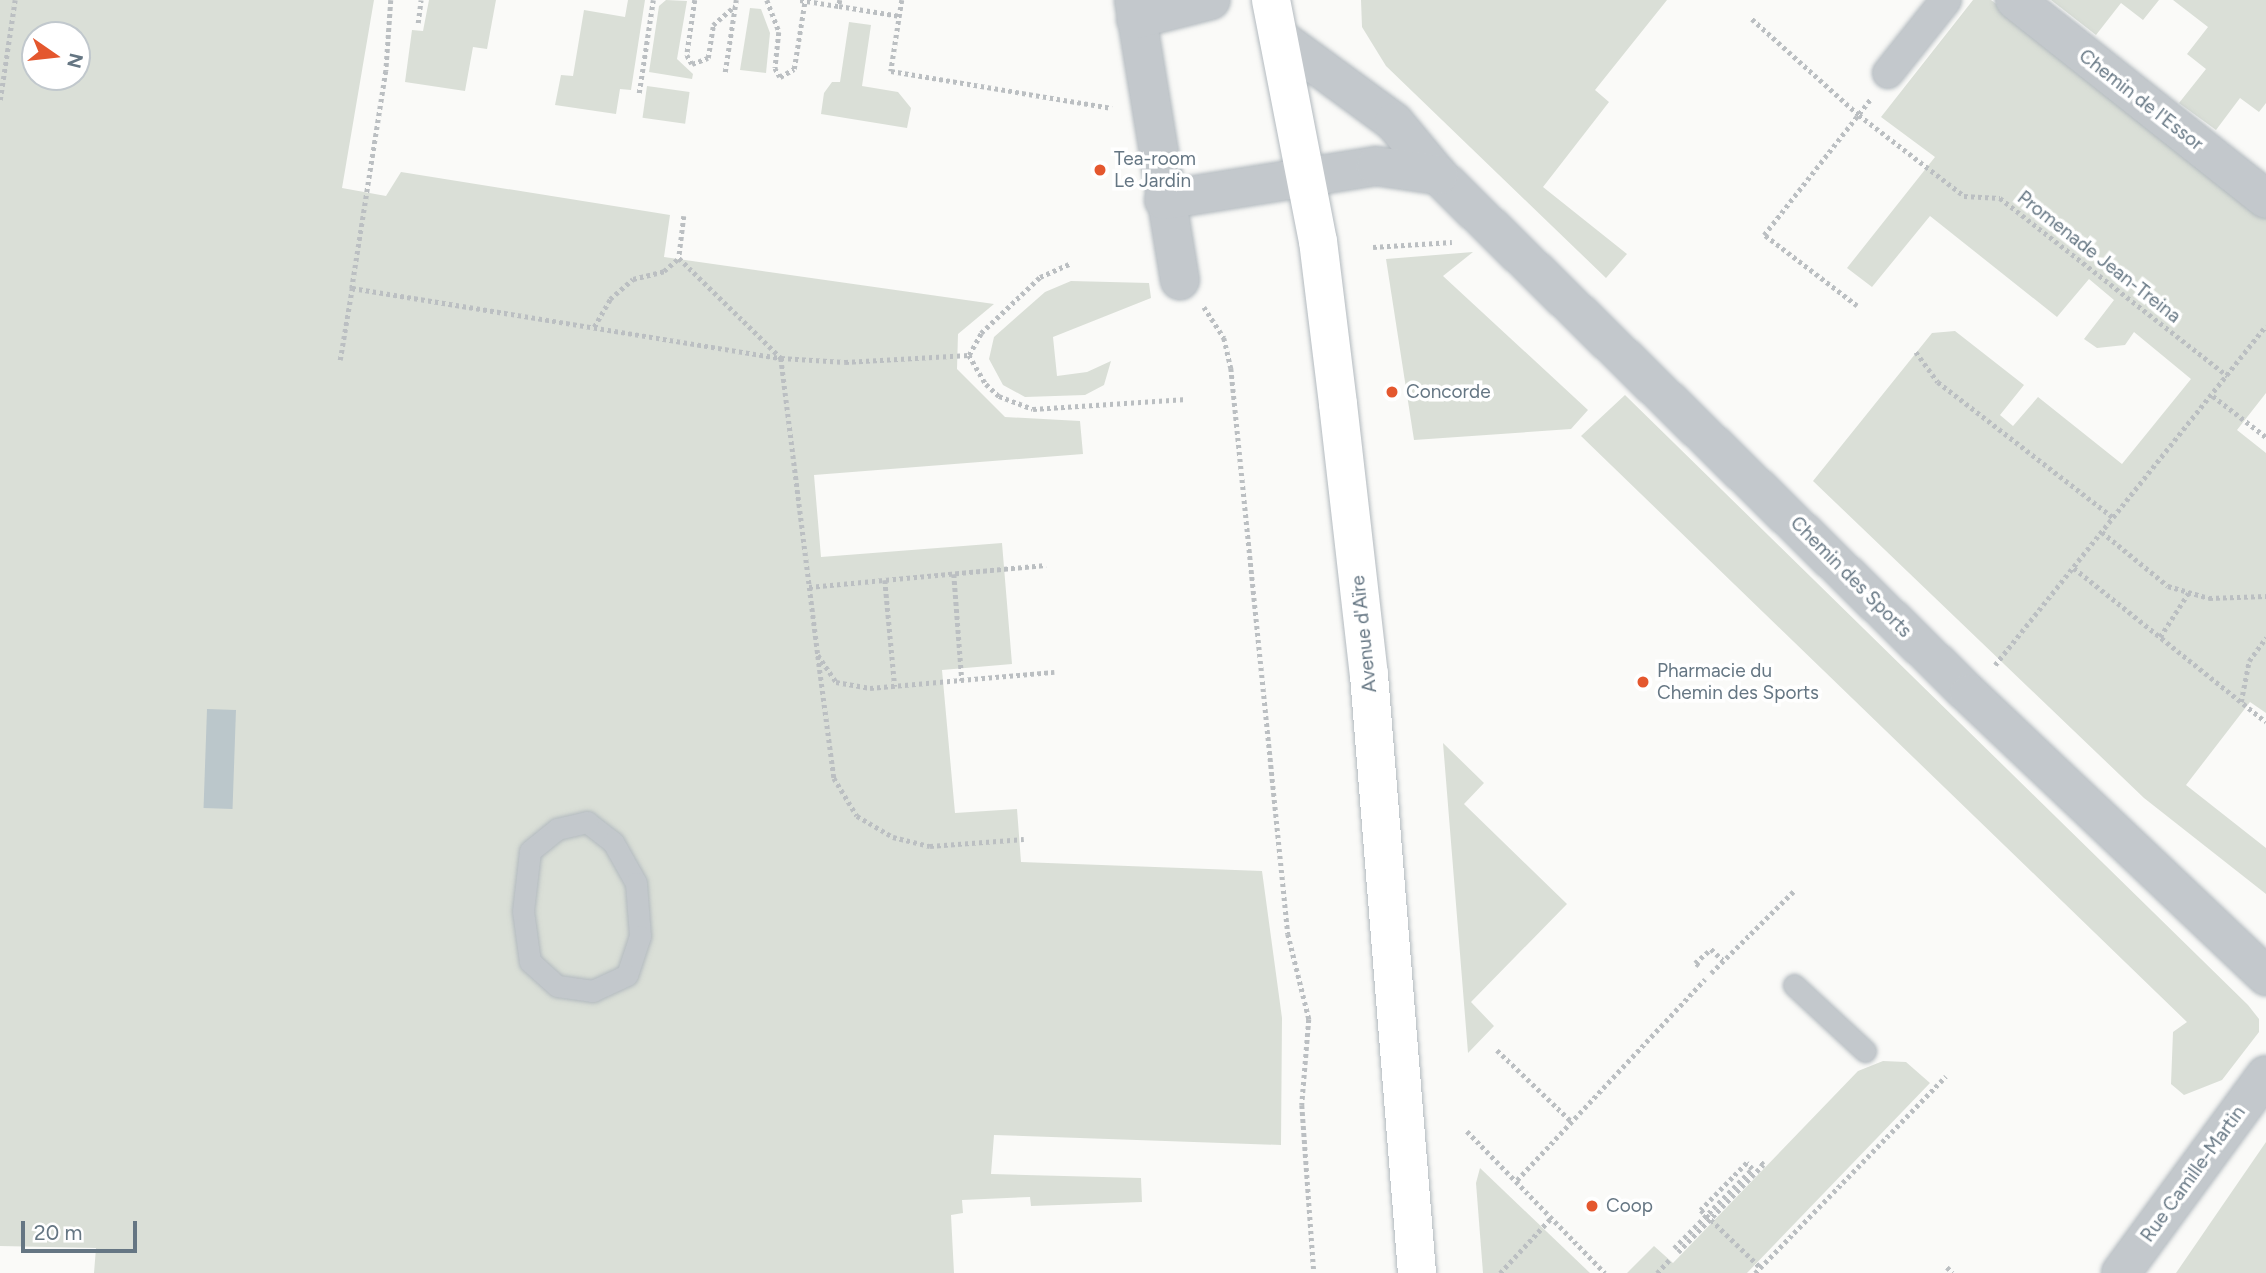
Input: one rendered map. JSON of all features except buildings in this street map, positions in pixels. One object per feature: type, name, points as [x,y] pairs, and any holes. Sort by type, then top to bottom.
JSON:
[{"type":"main road","name":"Avenue d'Aïre","points":[[1271,0],[1306,176],[1331,343],[1369,675],[1417,1273]]},
{"type":"street","points":[[1180,280],[1164,200],[1135,10],[1210,0]]},
{"type":"street","points":[[1888,73],[1945,0]]},
{"type":"street","name":"Chemin de l'Essor","points":[[2015,0],[2266,199]]},
{"type":"street","name":"Chemin des Sports","points":[[1278,37],[1394,122],[1438,175],[1969,694],[2266,976]]},
{"type":"street","points":[[1164,200],[1376,166],[1438,175]]},
{"type":"street","name":"Rue Camille-Martin","points":[[2121,1273],[2266,1075]]},
{"type":"lane","points":[[587,822],[613,842],[636,883],[640,936],[627,975],[593,991],[557,986],[530,962],[523,911],[530,851],[557,829],[587,822]]},
{"type":"lane","points":[[1794,985],[1865,1051]]},
{"type":"path","points":[[0,100],[15,0]]},
{"type":"path","points":[[340,360],[386,71],[391,0]]},
{"type":"path","points":[[418,23],[421,0]]},
{"type":"path","points":[[639,93],[653,0]]},
{"type":"path","points":[[695,0],[687,55],[692,64],[708,58],[713,25],[736,3]]},
{"type":"path","points":[[767,0],[779,32],[775,68],[779,77],[794,69],[803,0],[840,3],[900,16]]},
{"type":"path","points":[[902,0],[891,71],[1116,109]]},
{"type":"path","points":[[724,72],[736,3]]},
{"type":"path","name":"Promenade Jean-Treina","points":[[1752,19],[1858,115],[1964,196],[2000,198],[2228,376]]},
{"type":"path","points":[[1857,306],[1764,234],[1888,73]]},
{"type":"path","points":[[594,327],[610,299],[633,279],[664,271],[679,258],[684,216]]},
{"type":"path","points":[[1373,247],[1464,242]]},
{"type":"path","points":[[679,258],[781,358],[834,778],[857,816],[893,837],[930,846],[1024,839]]},
{"type":"path","points":[[969,355],[981,333],[1040,277],[1071,263]]},
{"type":"path","points":[[1180,280],[1224,338],[1231,368],[1288,934],[1309,1019],[1302,1105],[1314,1273]]},
{"type":"path","points":[[352,288],[781,358],[845,362],[969,355]]},
{"type":"path","points":[[1992,668],[2213,397],[2266,326]]},
{"type":"path","points":[[1916,352],[1938,382],[2114,518]]},
{"type":"path","points":[[969,355],[986,384],[999,396],[1033,409],[1187,399]]},
{"type":"path","points":[[2213,397],[2266,438]]},
{"type":"path","points":[[2102,532],[2168,586],[2209,598],[2266,596]]},
{"type":"path","points":[[809,587],[1046,565]]},
{"type":"path","points":[[2074,568],[2266,722]]},
{"type":"path","points":[[954,574],[962,681]]},
{"type":"path","points":[[885,580],[895,687]]},
{"type":"path","points":[[2160,637],[2189,592]]},
{"type":"path","points":[[2241,702],[2249,662],[2266,638]]},
{"type":"path","points":[[818,655],[836,682],[870,688],[1054,672]]},
{"type":"path","points":[[1711,973],[1794,891]]},
{"type":"path","points":[[1699,967],[1695,963],[1711,949],[1723,961]]},
{"type":"path","points":[[1517,1180],[1705,979]]},
{"type":"path","points":[[1497,1050],[1572,1121]]},
{"type":"path","points":[[1755,1273],[1945,1076]]},
{"type":"path","points":[[1467,1131],[1605,1273]]},
{"type":"path","points":[[1759,1160],[1763,1165],[1710,1219],[1676,1250],[1752,1169],[1747,1163],[1701,1210],[1710,1219],[1760,1268]]},
{"type":"path","points":[[1500,1273],[1552,1217]]},
{"type":"path","points":[[1657,1273],[1669,1261]]},
{"type":"path","points":[[1947,1267],[1953,1273]]},
{"type":"shaded area","points":[[0,0],[374,0],[342,188],[386,196],[401,172],[670,215],[664,257],[994,304],[958,334],[957,369],[1005,417],[1080,421],[1083,454],[814,475],[821,557],[1002,543],[1012,664],[942,670],[955,813],[1017,809],[1021,862],[1262,871],[1282,1018],[1281,1145],[994,1135],[991,1174],[1141,1178],[1142,1202],[1031,1206],[1030,1197],[962,1200],[963,1213],[951,1215],[954,1273],[94,1273],[96,1248],[0,1246]]},
{"type":"shaded area","points":[[429,0],[496,0],[487,49],[473,47],[465,91],[405,82],[412,30],[423,31]]},
{"type":"shaded area","points":[[628,0],[645,0],[631,90],[620,89],[616,114],[555,105],[561,75],[573,76],[584,10],[625,17]]},
{"type":"shaded area","points":[[666,0],[687,1],[677,59],[693,74],[692,79],[649,72],[659,6]]},
{"type":"shaded area","points":[[1361,0],[1667,0],[1595,90],[1609,102],[1543,187],[1627,254],[1606,278],[1386,66],[1362,27]]},
{"type":"shaded area","points":[[1973,0],[1991,0],[2266,216],[2266,393],[2237,430],[2266,453],[2266,713],[2250,702],[2186,785],[2266,848],[2266,894],[2144,798],[1813,481],[1932,333],[1955,331],[2024,385],[2000,415],[2013,426],[2038,397],[2122,464],[2191,379],[2134,332],[2125,345],[2097,348],[2084,339],[2114,300],[2089,279],[2057,317],[1930,216],[1872,287],[1847,268],[1935,157],[1881,117]]},
{"type":"shaded area","points":[[2051,0],[2159,0],[2143,20],[2121,3],[2096,35]]},
{"type":"shaded area","points":[[2173,0],[2266,0],[2266,103],[2259,112],[2240,98],[2216,130],[2179,103],[2206,69],[2187,54],[2208,27]]},
{"type":"shaded area","points":[[750,8],[761,9],[770,33],[766,73],[740,70]]},
{"type":"shaded area","points":[[849,22],[871,25],[862,86],[898,92],[911,108],[907,128],[821,114],[824,93],[832,82],[840,82]]},
{"type":"shaded area","points":[[647,86],[690,92],[685,124],[643,118]]},
{"type":"shaded area","points":[[1473,252],[1443,276],[1588,410],[1571,429],[1414,440],[1386,259]]},
{"type":"shaded area","points":[[1071,281],[1149,283],[1151,298],[1053,337],[1057,376],[1087,372],[1111,361],[1104,385],[1085,395],[1025,397],[1003,385],[989,359],[994,337],[1045,292]]},
{"type":"shaded area","points":[[1625,395],[2248,1005],[2259,1019],[2259,1032],[2222,1080],[2184,1095],[2171,1084],[2173,1032],[2187,1022],[1581,436]]},
{"type":"shaded area","points":[[207,709],[236,710],[233,809],[204,808]]},
{"type":"shaded area","points":[[1443,743],[1484,783],[1464,804],[1567,904],[1471,1002],[1494,1026],[1468,1053]]},
{"type":"shaded area","points":[[1883,1061],[1906,1062],[1930,1083],[1747,1273],[1627,1273],[1654,1246],[1673,1263],[1858,1071]]},
{"type":"shaded area","points":[[2266,1142],[2266,1273],[2176,1273]]},
{"type":"shaded area","points":[[1480,1168],[1590,1273],[1483,1273],[1476,1183]]},
{"type":"place","name":"Tea-room Le Jardin","points":[[1100,170]]},
{"type":"place","name":"Concorde","points":[[1392,392]]},
{"type":"place","name":"Pharmacie du Chemin des Sports","points":[[1643,682]]},
{"type":"place","name":"Coop","points":[[1592,1206]]}]
